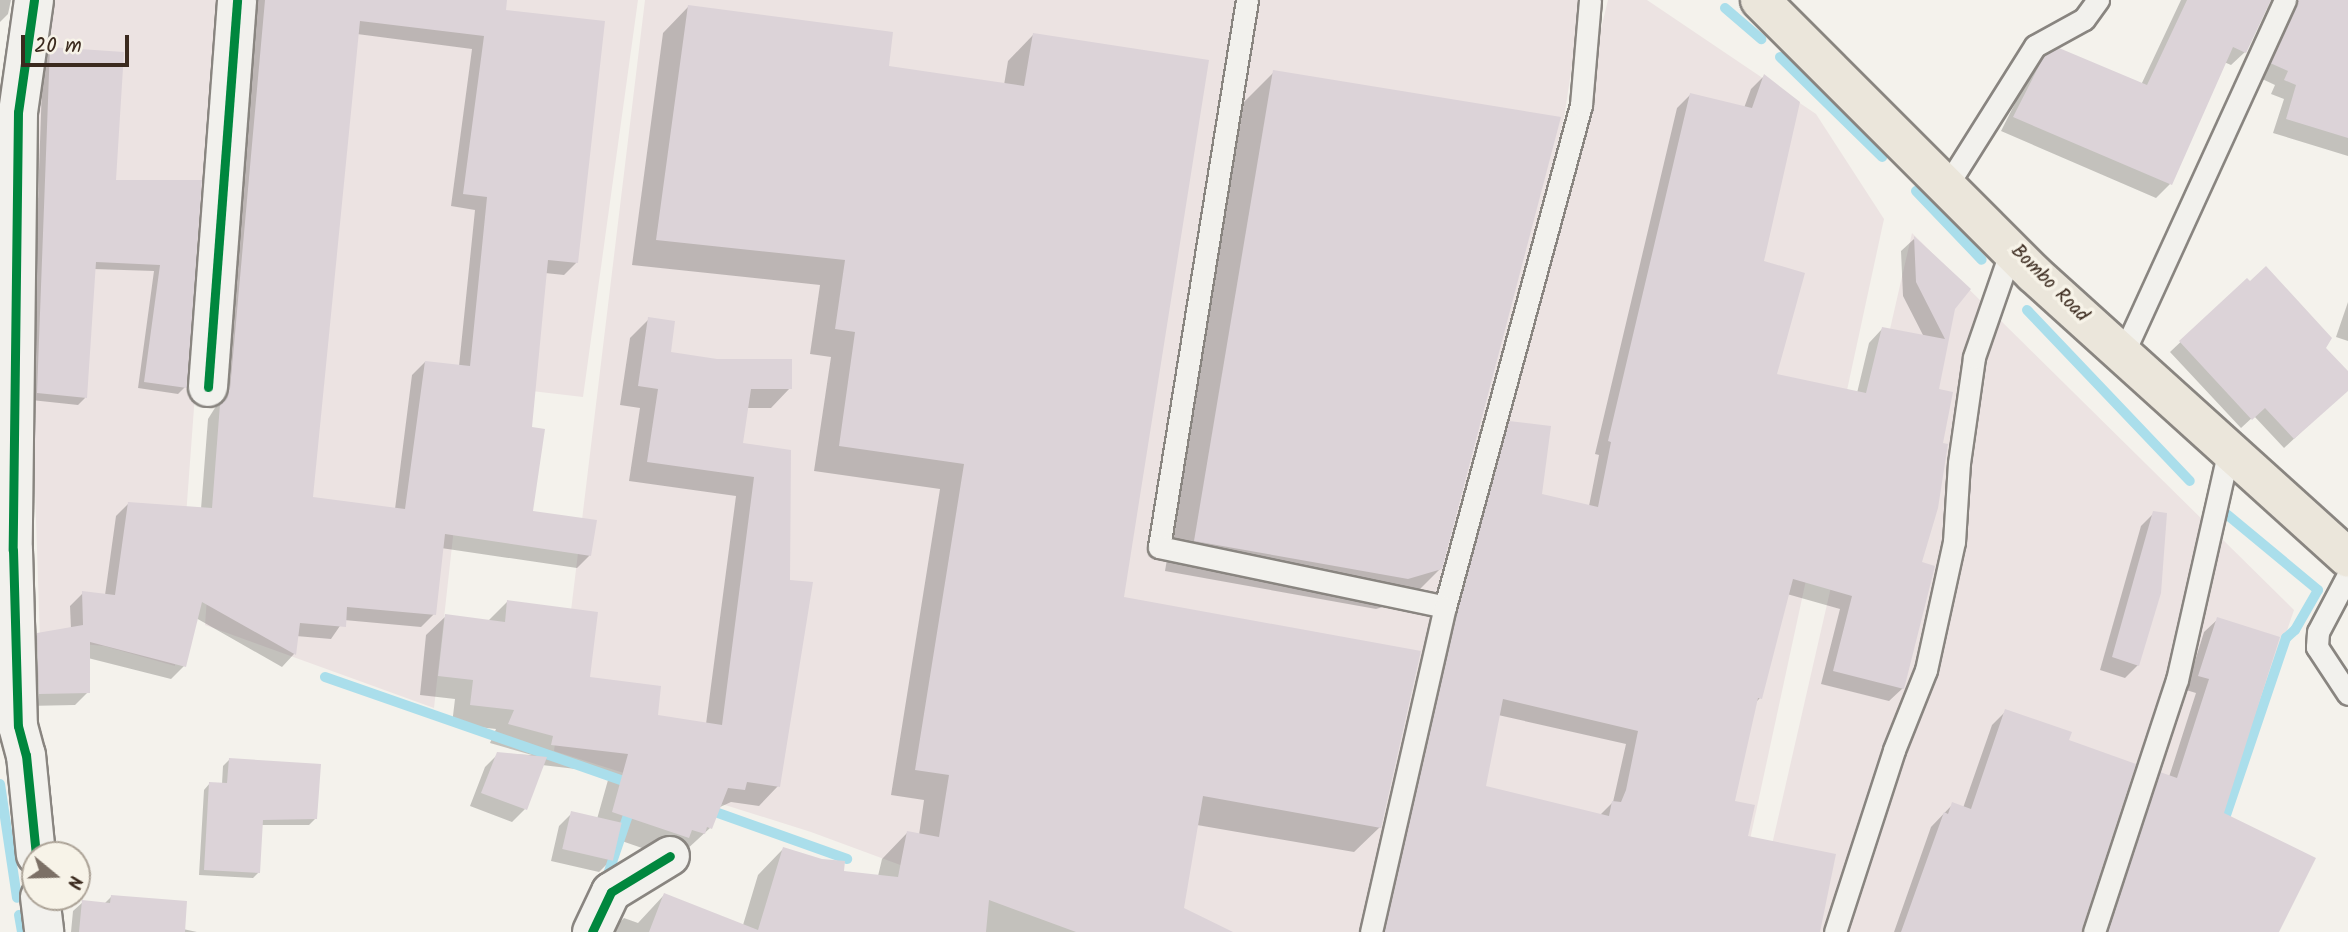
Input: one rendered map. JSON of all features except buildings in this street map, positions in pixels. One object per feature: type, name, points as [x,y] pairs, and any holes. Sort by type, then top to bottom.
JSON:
[{"type":"main road","name":"Bombo Road","points":[[1760,0],[2122,356],[2348,558]]},
{"type":"street","points":[[33,841],[13,757],[18,726],[13,383],[18,112],[34,0]]},
{"type":"street","points":[[208,387],[237,0]]},
{"type":"street","points":[[592,932],[611,892],[670,856]]},
{"type":"street","points":[[42,911],[44,932]]},
{"type":"lane","points":[[1247,0],[1159,547],[1445,607]]},
{"type":"lane","points":[[1371,932],[1445,607],[1581,105],[1590,0]]},
{"type":"lane","points":[[1948,184],[2035,46],[2084,19],[2098,0]]},
{"type":"lane","points":[[2122,356],[2285,0]]},
{"type":"lane","points":[[1835,932],[1926,670],[1954,542],[1959,463],[1974,357],[2012,247]]},
{"type":"lane","points":[[2094,932],[2177,680],[2228,453]]},
{"type":"lane","points":[[2348,575],[2318,632],[2316,647],[2348,694]]},
{"type":"shaded area","points":[[49,0],[224,0],[175,666],[104,646],[40,640],[27,246]]},
{"type":"shaded area","points":[[250,0],[638,0],[583,397],[470,384],[434,708],[205,625]]},
{"type":"shaded area","points":[[645,0],[1582,0],[1564,118],[1361,932],[1082,932],[811,832],[554,751]]},
{"type":"shaded area","points":[[1608,0],[1647,0],[1816,114],[1884,219],[1730,932],[1382,932]]},
{"type":"shaded area","points":[[1912,233],[2294,610],[2184,932],[1752,932]]},
{"type":"waterway","points":[[1725,8],[1761,39]]},
{"type":"waterway","points":[[1780,57],[1882,157]]},
{"type":"waterway","points":[[1916,191],[1982,260]]},
{"type":"waterway","points":[[2027,310],[2190,481]]},
{"type":"waterway","points":[[2222,827],[2286,638],[2295,630],[2318,590],[2223,511]]},
{"type":"waterway","points":[[325,677],[633,784]]},
{"type":"waterway","points":[[0,784],[17,898]]},
{"type":"waterway","points":[[605,883],[631,806]]},
{"type":"waterway","points":[[704,808],[847,859]]},
{"type":"waterway","points":[[19,915],[22,932]]},
{"type":"cycle path","points":[[34,0],[18,112],[13,550],[18,726],[26,755],[35,841]]},
{"type":"cycle path","points":[[208,387],[237,0]]},
{"type":"cycle path","points":[[592,932],[611,892],[670,856]]}]
